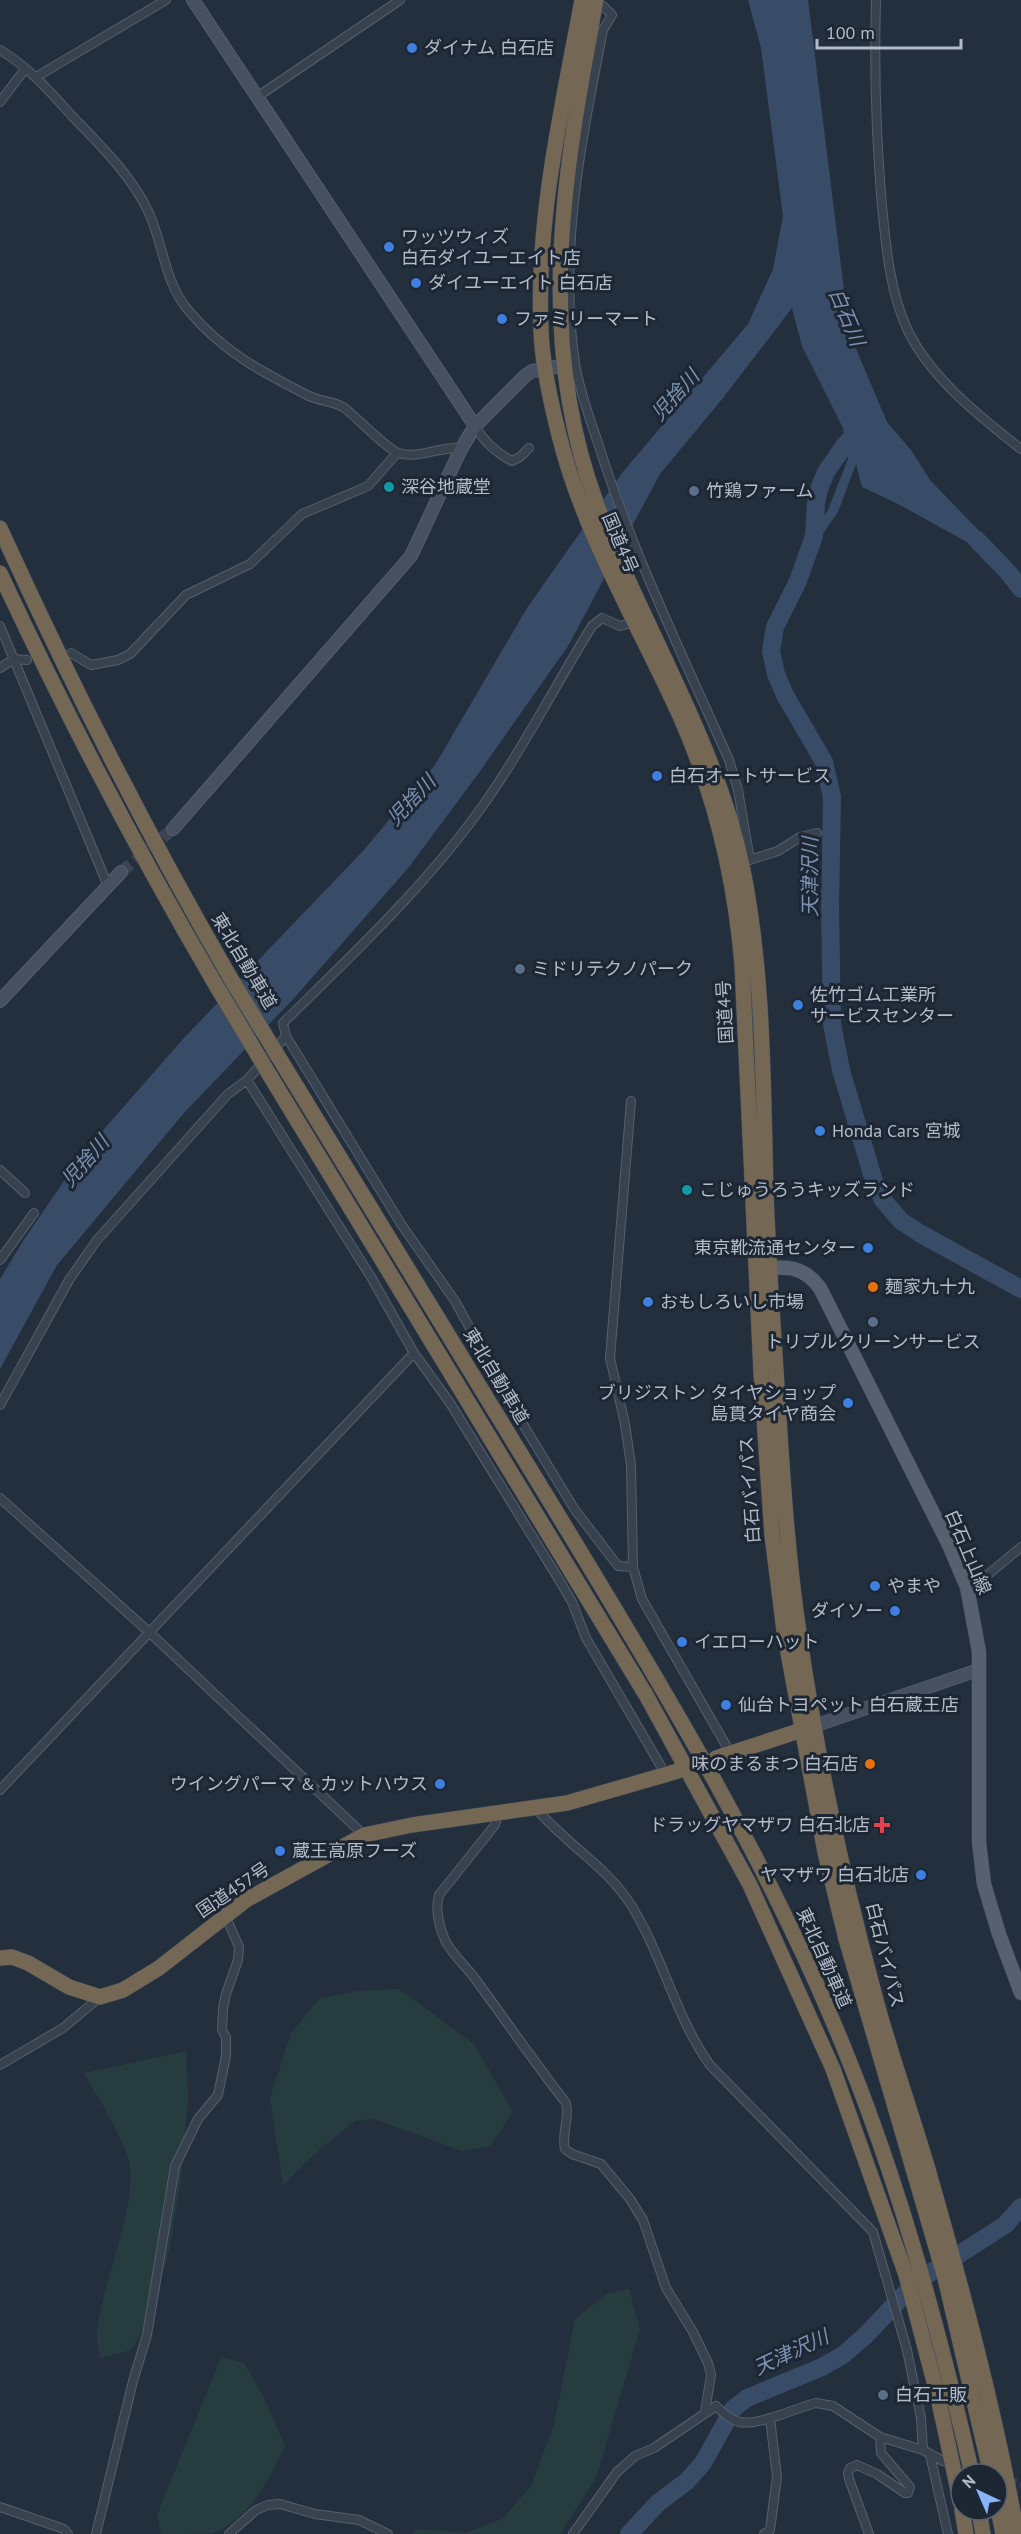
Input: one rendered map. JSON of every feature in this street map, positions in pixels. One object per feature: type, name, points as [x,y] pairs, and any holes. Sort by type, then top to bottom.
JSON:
[{"type":"highway","name":"国道4号","points":[[589,1],[564,192],[559,295],[562,366],[589,504]]},
{"type":"highway","name":"国道4号","points":[[589,1],[546,207],[541,260],[541,313],[546,368],[560,439],[630,598],[678,685],[712,762],[740,863],[754,956],[763,1086]]},
{"type":"highway","name":"東北自動車道","points":[[0,528],[37,610],[137,812],[231,978],[663,1687],[742,1830],[794,1937],[849,2060],[881,2146],[928,2292],[969,2462]]},
{"type":"highway","name":"東北自動車道","points":[[0,573],[76,732],[122,820],[217,987],[646,1695],[707,1802],[755,1895],[833,2069],[906,2275],[937,2393],[952,2462]]},
{"type":"highway","name":"国道4号","points":[[630,598],[633,622],[680,718],[740,863],[739,932],[745,1011],[747,1089]]},
{"type":"highway","name":"白石バイパス","points":[[763,1086],[763,1268]]},
{"type":"highway","name":"白石バイパス","points":[[747,1089],[807,1728],[875,1995],[943,2246],[992,2409],[1017,2534]]},
{"type":"highway","points":[[724,1756],[807,1728]]},
{"type":"highway","name":"国道457号","points":[[100,1997],[123,1990],[159,1968],[246,1900],[364,1835],[412,1825],[567,1803],[672,1773]]},
{"type":"highway","points":[[0,1958],[12,1957],[28,1963],[69,1987],[100,1997]]},
{"type":"highway","name":"白石バイパス","points":[[951,2274],[990,2462]]},
{"type":"main road","name":"白石上山線","points":[[763,1268],[796,1269],[806,1273],[820,1288],[949,1545],[967,1587],[976,1632],[978,1670],[977,1762],[980,1860],[989,1904],[1021,1993]]},
{"type":"street","points":[[36,77],[166,0]]},
{"type":"street","points":[[193,0],[483,439],[498,453],[512,461],[529,448]]},
{"type":"street","points":[[257,97],[400,0]]},
{"type":"street","points":[[876,0],[876,138],[886,242],[899,307],[909,332],[928,361],[971,410],[1021,449]]},
{"type":"street","points":[[589,1],[603,6],[612,15],[603,30],[581,149],[571,235],[570,303],[575,364],[611,485],[636,552],[729,760],[738,790],[740,863],[778,851],[800,837],[818,833]]},
{"type":"street","points":[[0,50],[36,77],[110,155],[133,186],[149,214],[166,267],[182,300],[216,340],[255,369],[315,399],[341,406],[397,453],[421,455],[454,447],[461,449]]},
{"type":"street","points":[[0,102],[25,69]]},
{"type":"street","points":[[173,830],[411,556],[461,449],[475,426],[526,375],[532,371],[562,366]]},
{"type":"street","points":[[71,653],[91,665],[118,660],[130,654],[186,595],[250,564],[302,514],[368,486],[397,453]]},
{"type":"street","points":[[633,622],[620,626],[602,618],[591,626],[487,800],[464,831],[373,934],[283,1023],[286,1036],[401,1224],[455,1301],[521,1420],[575,1510],[618,1566],[633,1568]]},
{"type":"street","points":[[0,626],[108,886]]},
{"type":"street","points":[[0,668],[14,659],[27,660]]},
{"type":"street","points":[[0,1001],[121,872]]},
{"type":"street","points":[[0,1405],[69,1280],[97,1240],[228,1094],[247,1080],[286,1036]]},
{"type":"street","points":[[247,1080],[371,1277],[414,1353],[450,1403],[558,1578],[572,1602],[586,1638],[672,1773]]},
{"type":"street","points":[[631,1101],[610,1358],[617,1400],[625,1424],[631,1465],[633,1568],[642,1599],[724,1756]]},
{"type":"street","points":[[0,1170],[25,1193]]},
{"type":"street","points":[[0,1260],[34,1213]]},
{"type":"street","points":[[0,1790],[414,1353]]},
{"type":"street","points":[[0,1497],[149,1632],[364,1835]]},
{"type":"street","points":[[967,1587],[990,1573],[1021,1547]]},
{"type":"street","points":[[807,1728],[978,1670]]},
{"type":"street","points":[[535,1807],[548,1824],[611,1878],[631,1904],[645,1930],[694,2043],[710,2065],[873,2232],[897,2312],[927,2452],[948,2534]]},
{"type":"street","points":[[499,1812],[495,1825],[439,1895],[436,1904],[444,1938],[453,1956],[474,1978],[566,2103],[568,2116],[564,2140],[565,2149],[572,2154],[601,2164],[630,2199],[643,2220],[666,2288],[696,2337],[708,2362],[711,2375],[705,2412]]},
{"type":"street","points":[[96,2534],[133,2381],[147,2335],[175,2166],[198,2119],[218,2095],[226,2056],[226,2037],[222,2030],[223,2008],[238,1960],[239,1947],[225,1915]]},
{"type":"street","points":[[0,2065],[63,2028],[100,1997]]},
{"type":"street","points":[[573,2534],[617,2472],[635,2456],[654,2448],[716,2406],[734,2420],[743,2422],[770,2418],[807,2405],[824,2403],[833,2406],[880,2437],[927,2452],[944,2461]]},
{"type":"street","points":[[764,2534],[770,2530],[777,2477],[770,2418]]},
{"type":"street","points":[[869,2534],[849,2479],[850,2468],[860,2465],[905,2493],[908,2493],[910,2487],[884,2458],[880,2448],[880,2437]]},
{"type":"street","points":[[229,2534],[256,2510],[267,2505],[280,2504],[315,2514],[359,2520],[388,2534]]},
{"type":"street","points":[[0,2507],[64,2529],[68,2534]]},
{"type":"green space","points":[[399,1989],[474,2044],[513,2112],[490,2146],[462,2151],[374,2119],[355,2121],[320,2149],[283,2185],[270,2098],[291,2033],[319,1999],[356,1991]]},
{"type":"green space","points":[[186,2051],[188,2099],[181,2179],[169,2252],[148,2322],[131,2350],[100,2358],[97,2331],[100,2311],[123,2228],[130,2188],[130,2168],[118,2133],[84,2073]]},
{"type":"green space","points":[[629,2289],[640,2329],[596,2478],[560,2534],[412,2534],[417,2529],[465,2533],[502,2519],[531,2486],[554,2424],[575,2319],[607,2294]]},
{"type":"green space","points":[[221,2357],[244,2363],[263,2395],[285,2446],[257,2497],[238,2518],[226,2527],[213,2533],[161,2534],[157,2515]]},
{"type":"water","name":"児捨川","points":[[748,0],[808,0],[844,290],[854,344],[887,422],[911,450],[930,480],[1016,569],[898,504],[862,487],[856,464],[838,512],[822,535],[811,558],[804,544],[828,510],[848,459],[843,428],[802,346],[792,308],[723,398],[660,474],[568,646],[409,867],[296,996],[184,1113],[57,1265],[0,1369],[0,1279],[84,1152],[184,1038],[363,851],[435,765],[527,608],[622,473],[748,324],[773,269],[783,216],[761,48]]},
{"type":"waterway","name":"天津沢川","points":[[861,428],[844,446],[826,472],[819,489],[814,536],[798,581],[775,627],[771,651],[776,674],[785,695],[824,762],[832,797],[830,908],[832,1024],[841,1070],[874,1181],[883,1200],[901,1221],[921,1234],[1021,1289]]},
{"type":"waterway","name":"白石川","points":[[976,539],[1021,589]]},
{"type":"waterway","name":"天津沢川","points":[[629,2534],[658,2503],[687,2481],[703,2463],[733,2409],[747,2398],[822,2367],[843,2355],[866,2335],[916,2282],[1005,2225],[1021,2207]]},
{"type":"tunnel","points":[[121,872],[173,829]]},
{"type":"tunnel","points":[[1009,2480],[1021,2484]]},
{"type":"place","name":"ダイナム 白石店","points":[[412,48]]},
{"type":"place","name":"ワッツウィズ 白石ダイユーエイト店","points":[[389,247]]},
{"type":"place","name":"ダイユーエイト 白石店","points":[[416,283]]},
{"type":"place","name":"ファミリーマート","points":[[502,319]]},
{"type":"place","name":"深谷地蔵堂","points":[[389,487]]},
{"type":"place","name":"竹鶏ファーム","points":[[694,491]]},
{"type":"place","name":"白石オートサービス","points":[[657,776]]},
{"type":"place","name":"ミドリテクノパーク","points":[[520,969]]},
{"type":"place","name":"佐竹ゴム工業所 サービスセンター","points":[[798,1005]]},
{"type":"place","name":"Honda Cars 宮城","points":[[820,1131]]},
{"type":"place","name":"こじゅうろうキッズランド","points":[[687,1190]]},
{"type":"place","name":"東京靴流通センター","points":[[868,1248]]},
{"type":"place","name":"麺家九十九","points":[[873,1287]]},
{"type":"place","name":"おもしろいし市場","points":[[648,1302]]},
{"type":"place","name":"トリプルクリーンサービス","points":[[873,1322]]},
{"type":"place","name":"ブリジストン タイヤショップ 島貫タイヤ商会","points":[[848,1403]]},
{"type":"place","name":"やまや","points":[[875,1586]]},
{"type":"place","name":"ダイソー","points":[[895,1611]]},
{"type":"place","name":"イエローハット","points":[[682,1642]]},
{"type":"place","name":"仙台トヨペット 白石蔵王店","points":[[726,1705]]},
{"type":"place","name":"味のまるまつ 白石店","points":[[870,1764]]},
{"type":"place","name":"ウイングパーマ & カットハウス","points":[[440,1784]]},
{"type":"place","name":"ドラッグヤマザワ 白石北店","points":[[882,1825]]},
{"type":"place","name":"蔵王高原フーズ","points":[[280,1851]]},
{"type":"place","name":"ヤマザワ 白石北店","points":[[921,1875]]},
{"type":"place","name":"白石工販","points":[[883,2395]]}]
